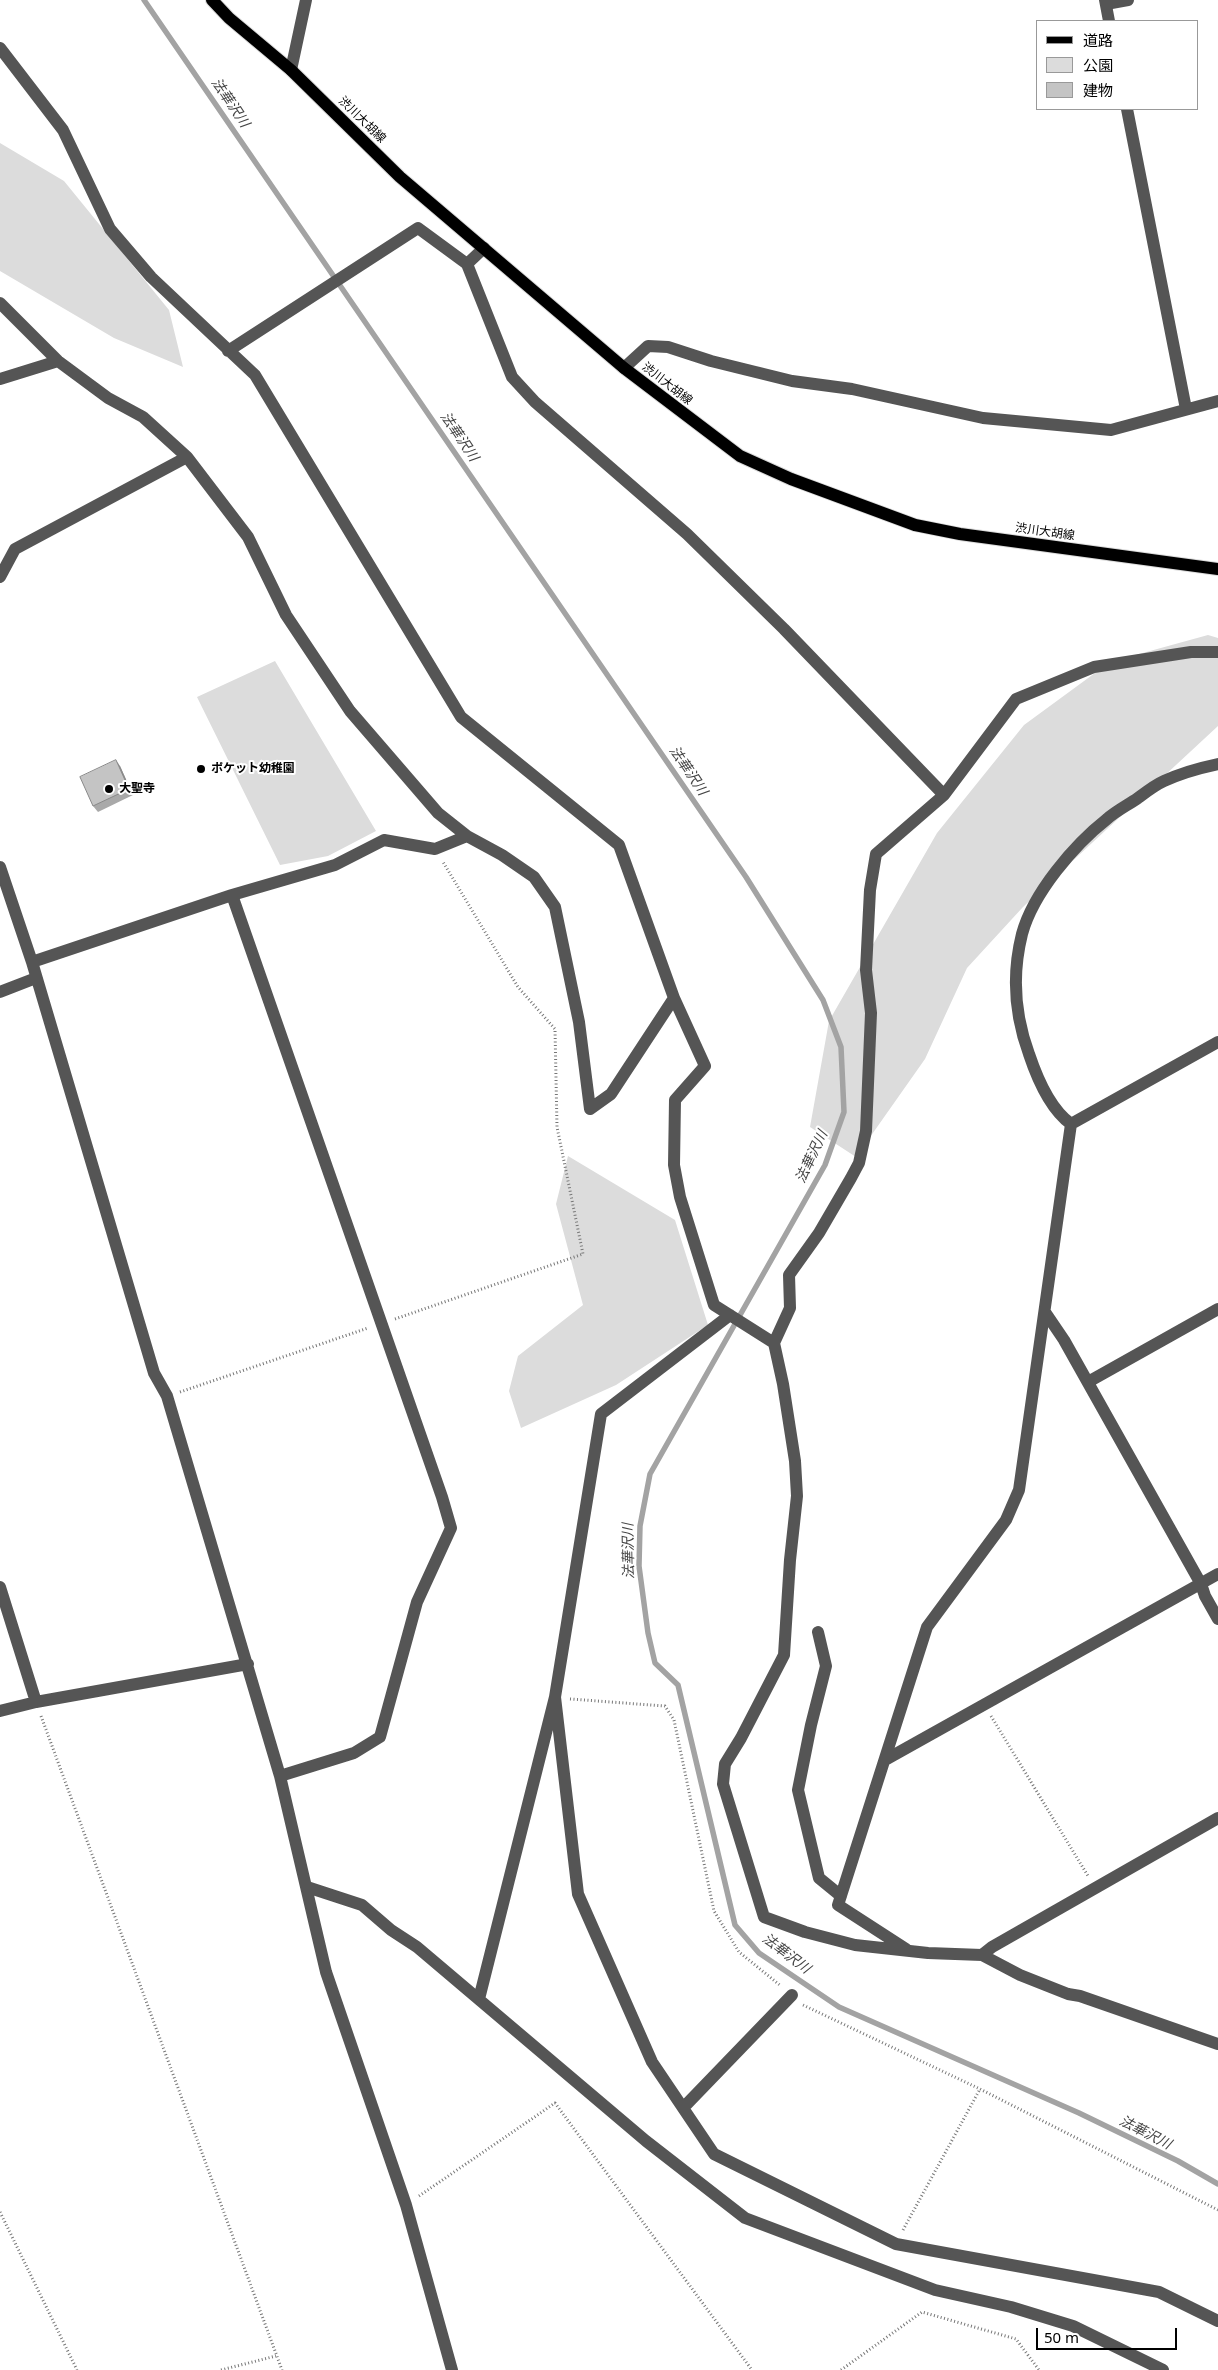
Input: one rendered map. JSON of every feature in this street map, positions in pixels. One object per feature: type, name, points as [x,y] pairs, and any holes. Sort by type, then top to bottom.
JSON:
[{"type":"main road","name":"渋川大胡線","points":[[212,0],[228,18],[291,70],[400,177],[624,368],[740,456],[791,479],[915,525],[960,534],[1218,569]]},
{"type":"street","points":[[291,70],[306,0]]},
{"type":"street","points":[[1109,20],[1106,2],[1128,0]]},
{"type":"street","points":[[0,48],[63,130],[110,229],[151,277],[255,375],[461,717],[619,844],[674,998],[705,1066],[675,1100],[674,1165],[682,1205],[714,1305],[774,1343]]},
{"type":"street","points":[[1127,110],[1186,409]]},
{"type":"street","points":[[228,351],[418,228],[467,264],[512,377],[535,402],[687,534],[784,629],[944,795]]},
{"type":"street","points":[[467,264],[484,248]]},
{"type":"street","points":[[0,302],[58,361],[108,398],[143,417],[186,457],[248,536],[286,615],[350,711],[438,813],[468,836],[502,854],[534,877],[556,907],[579,1022],[590,1110],[611,1094],[674,998]]},
{"type":"street","points":[[624,368],[648,346],[668,348],[711,361],[792,381],[852,389],[983,418],[1111,430],[1218,401]]},
{"type":"street","points":[[0,379],[58,361]]},
{"type":"street","points":[[0,577],[15,550],[186,457]]},
{"type":"street","points":[[1218,652],[1191,652],[1094,667],[1016,699],[944,795],[876,854],[870,890],[866,970],[871,1013],[866,1131],[858,1163],[851,1178],[819,1233],[789,1275],[790,1308],[774,1343],[783,1384],[795,1462],[796,1496],[784,1655],[742,1738],[726,1764],[723,1784],[764,1917],[806,1932],[856,1945],[982,1955],[1020,1975],[1068,1994],[1080,1996],[1218,2044]]},
{"type":"street","points":[[1071,1124],[1061,1118],[1037,1076],[1023,1039],[1017,998],[1016,975],[1023,933],[1038,899],[1067,858],[1106,819],[1162,782],[1196,769],[1218,764]]},
{"type":"street","points":[[32,962],[232,896],[335,865],[384,840],[435,850],[468,836]]},
{"type":"street","points":[[0,867],[32,962],[154,1372],[167,1396],[248,1664],[280,1776],[326,1972],[406,2205],[452,2370]]},
{"type":"street","points":[[232,896],[439,1488],[451,1528],[417,1602],[380,1737],[354,1752],[280,1776]]},
{"type":"street","points":[[0,992],[36,978]]},
{"type":"street","points":[[1071,1124],[1218,1042]]},
{"type":"street","points":[[909,1950],[838,1906],[928,1627],[1006,1520],[1019,1490],[1071,1124]]},
{"type":"street","points":[[1088,1382],[1218,1309]]},
{"type":"street","points":[[1045,1312],[1064,1340],[1088,1382],[1201,1584],[1205,1596],[1218,1619]]},
{"type":"street","points":[[479,1999],[555,1697],[601,1414],[730,1315]]},
{"type":"street","points":[[884,1760],[1218,1574]]},
{"type":"street","points":[[0,1587],[36,1702]]},
{"type":"street","points":[[818,1632],[826,1666],[811,1725],[798,1790],[819,1878],[841,1896]]},
{"type":"street","points":[[0,1711],[36,1702],[248,1664]]},
{"type":"street","points":[[555,1697],[578,1894],[652,2062],[714,2154],[896,2244],[1159,2292],[1218,2321]]},
{"type":"street","points":[[982,1955],[1218,1818]]},
{"type":"street","points":[[307,1887],[362,1905],[390,1930],[417,1946],[646,2141],[745,2218],[935,2290],[1010,2307],[1073,2326],[1163,2370]]},
{"type":"street","points":[[683,2108],[792,1995]]},
{"type":"path","points":[[394,1319],[583,1254],[557,1126],[555,1029],[518,987],[435,850]]},
{"type":"path","points":[[167,1396],[375,1325]]},
{"type":"path","points":[[555,1697],[665,1706],[674,1720],[714,1911],[739,1952],[804,2006],[980,2089],[1218,2210]]},
{"type":"path","points":[[36,1702],[282,2370]]},
{"type":"path","points":[[984,1705],[1095,1888]]},
{"type":"path","points":[[896,2244],[980,2089]]},
{"type":"path","points":[[406,2205],[555,2103],[752,2370]]},
{"type":"path","points":[[0,2212],[78,2370]]},
{"type":"path","points":[[841,2370],[922,2312],[1016,2339],[1038,2370]]},
{"type":"path","points":[[221,2370],[276,2356]]},
{"type":"green space","points":[[0,143],[64,181],[169,310],[183,367],[114,338],[0,271]]},
{"type":"green space","points":[[1208,635],[1218,638],[1218,726],[1023,907],[967,968],[925,1059],[856,1157],[810,1127],[829,1021],[937,833],[1024,725],[1110,662]]},
{"type":"green space","points":[[275,661],[376,831],[328,856],[280,865],[197,697]]},
{"type":"green space","points":[[568,1156],[675,1220],[708,1325],[616,1385],[521,1428],[509,1391],[518,1356],[583,1305],[556,1204]]},
{"type":"building","name":"大聖寺","points":[[116,760],[129,789],[93,806],[80,777]]},
{"type":"waterway","name":"法華沢川","points":[[144,0],[746,877],[823,1000],[841,1047],[844,1112],[825,1165],[650,1474],[640,1526],[639,1566],[648,1633],[655,1663],[678,1685],[735,1925],[759,1953],[839,2007],[1079,2113],[1178,2161],[1218,2184]]},
{"type":"place","name":"ポケット幼稚園","points":[[201,769]]},
{"type":"place","name":"大聖寺","points":[[109,789]]}]
